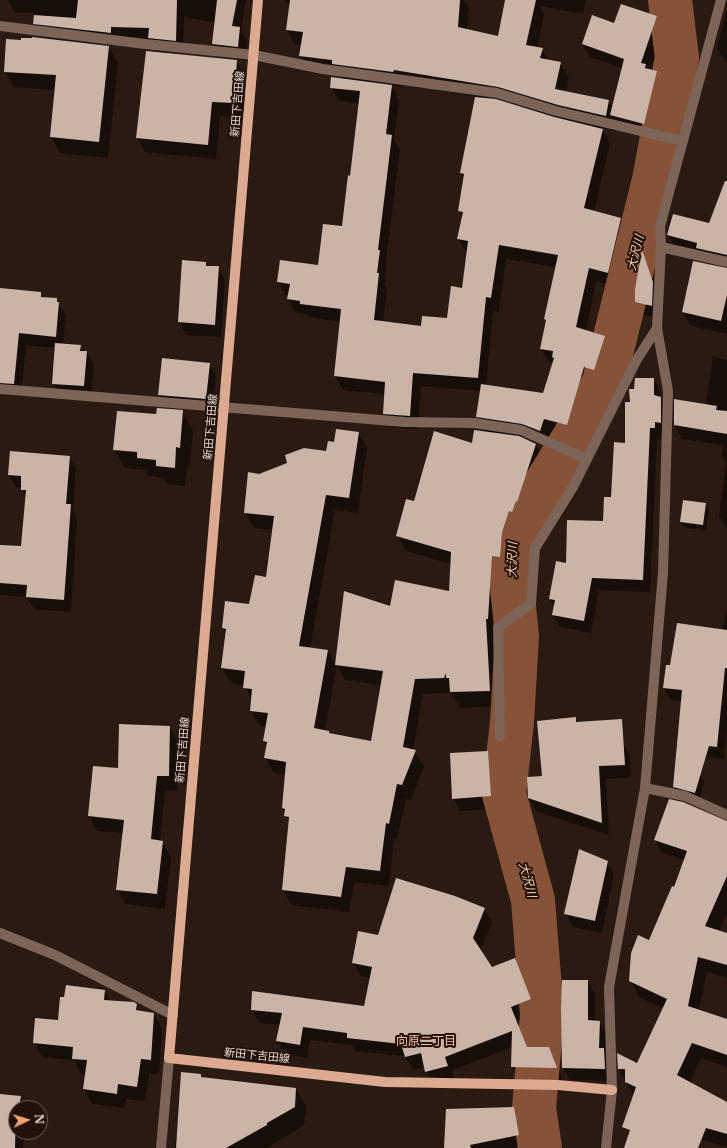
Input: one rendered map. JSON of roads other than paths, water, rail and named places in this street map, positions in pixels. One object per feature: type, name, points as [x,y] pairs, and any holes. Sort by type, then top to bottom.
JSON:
[{"type":"main road","name":"新田下吉田線","points":[[258,0],[169,1058],[385,1082],[519,1086],[558,1085],[612,1090]]},
{"type":"street","points":[[606,1148],[612,1090],[609,987],[645,788],[663,573],[668,391],[657,328],[661,247],[660,226],[721,0]]},
{"type":"street","points":[[0,26],[145,44],[254,55],[323,69],[497,93],[570,115],[683,141]]},
{"type":"street","points":[[661,247],[727,262]]},
{"type":"street","points":[[500,736],[498,627],[531,604],[535,548],[573,487],[636,361],[657,328]]},
{"type":"street","points":[[0,389],[405,422],[474,423],[521,430],[587,459]]},
{"type":"street","points":[[645,788],[685,796],[727,815]]},
{"type":"street","points":[[0,933],[55,954],[173,1014]]},
{"type":"street","points":[[161,1148],[169,1058]]},
{"type":"waterway","name":"大沢川","points":[[540,1148],[534,1108],[542,1015],[533,900],[504,794],[512,722],[517,636],[512,587],[512,538],[583,423],[604,382],[654,180],[677,58],[670,0]]},
{"type":"district","name":"向原二丁目","points":[[426,1042]]}]
